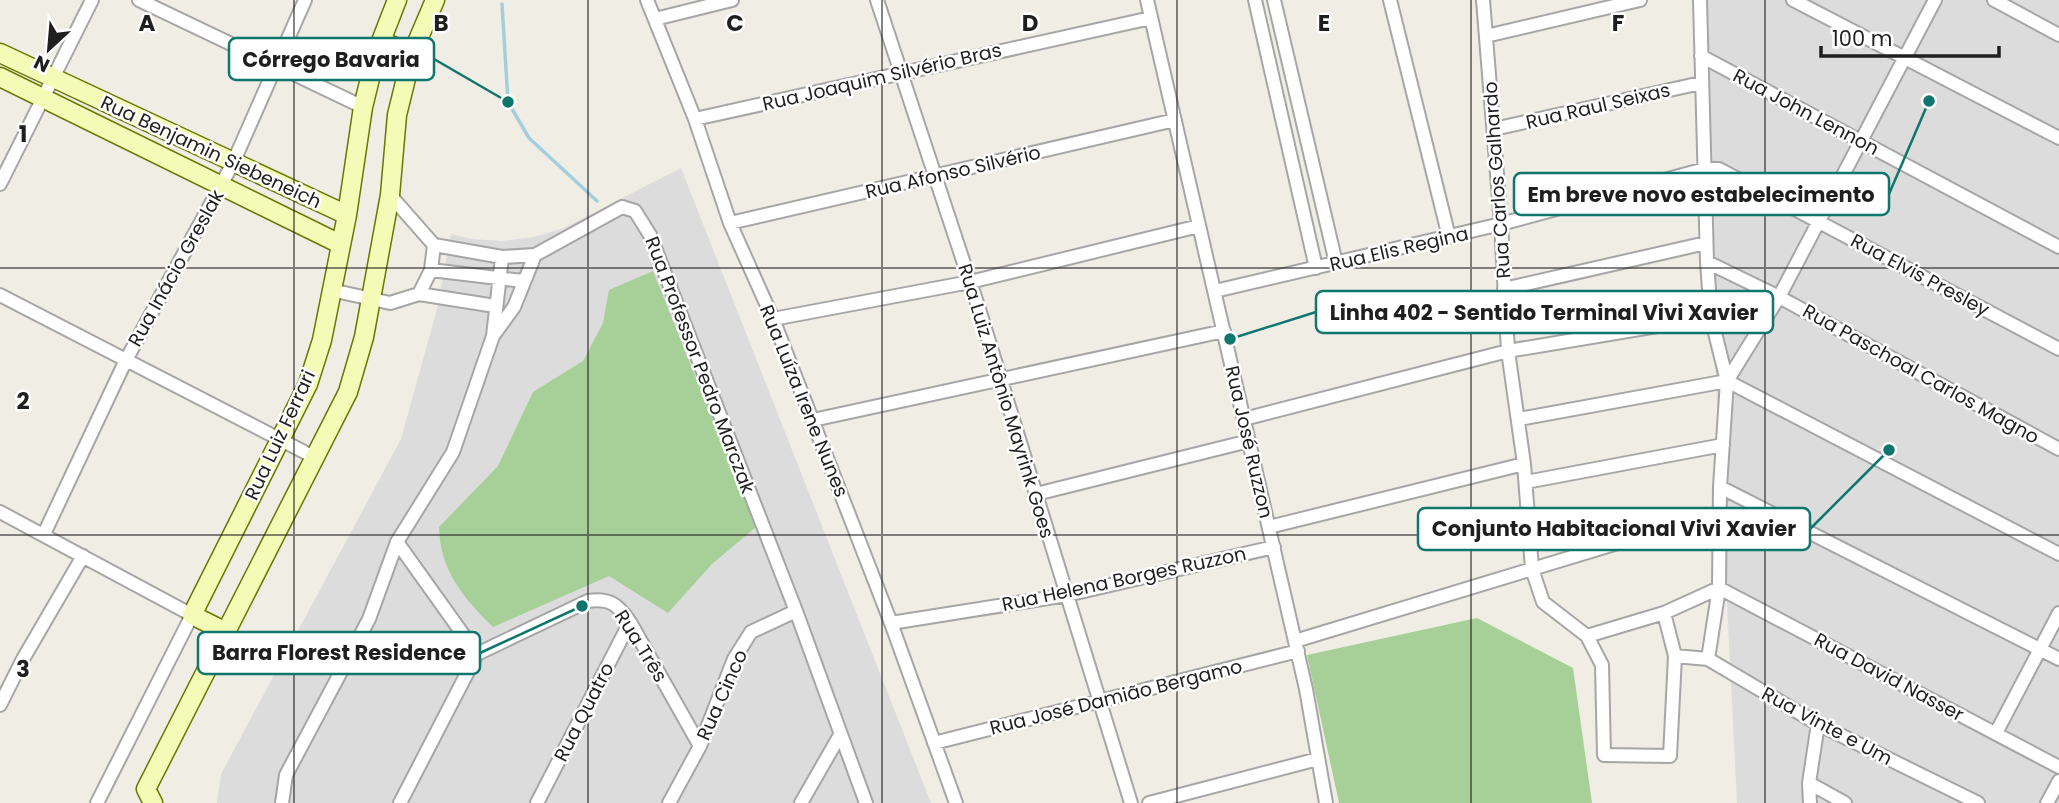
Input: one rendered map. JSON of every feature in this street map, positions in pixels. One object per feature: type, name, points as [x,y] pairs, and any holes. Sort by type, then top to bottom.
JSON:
[{"type":"street","points":[[0,184],[92,0]]},
{"type":"street","points":[[139,0],[363,107]]},
{"type":"street","name":"Rua Inácio Greslak","points":[[44,534],[125,362],[233,163],[305,0]]},
{"type":"street","name":"Rua Luiz Ferrari","points":[[97,803],[308,384],[321,340],[347,215],[363,107],[381,41],[397,0]]},
{"type":"street","points":[[146,798],[226,632],[348,392],[371,298],[390,195],[397,114],[412,54],[435,0]]},
{"type":"street","name":"Rua Luíza Irene Nunes","points":[[647,0],[695,119],[730,223],[773,319],[891,623],[956,803]]},
{"type":"street","points":[[655,19],[732,0]]},
{"type":"street","name":"Rua Luiz Antônio Mayrink Goes","points":[[877,0],[970,282],[1131,803]]},
{"type":"street","name":"Rua José Ruzzon","points":[[1147,0],[1274,547],[1326,803]]},
{"type":"street","points":[[1255,0],[1316,268]]},
{"type":"street","points":[[1274,0],[1336,264]]},
{"type":"street","points":[[1390,0],[1450,237]]},
{"type":"street","name":"Rua Carlos Galhardo","points":[[1483,0],[1502,224],[1508,351],[1526,482],[1532,569],[1543,602],[1587,636]]},
{"type":"street","points":[[1486,36],[1640,0]]},
{"type":"street","points":[[1700,0],[1707,262],[1711,317],[1727,381],[1720,487],[1719,588],[1708,659]]},
{"type":"street","points":[[1793,0],[2059,138]]},
{"type":"street","points":[[1727,381],[1779,297],[1935,0]]},
{"type":"street","points":[[1994,0],[2059,35]]},
{"type":"street","name":"Rua Joaquim Silvério Bras","points":[[695,119],[1151,18]]},
{"type":"street","points":[[381,41],[412,54]]},
{"type":"street","name":"Rua Benjamin Siebeneich","points":[[0,53],[347,215]]},
{"type":"street","name":"Rua John Lennon","points":[[1701,56],[2059,247]]},
{"type":"street","name":"Rua Benjamin Siebeneich","points":[[0,77],[340,244]]},
{"type":"street","name":"Rua Raul Seixas","points":[[1494,129],[1701,83]]},
{"type":"street","name":"Rua Afonso Silvério","points":[[730,223],[1175,120]]},
{"type":"street","name":"Rua Elis Regina","points":[[1214,291],[1450,237],[1705,169]]},
{"type":"street","name":"Rua Elvis Presley","points":[[1705,169],[1729,172],[2059,349]]},
{"type":"street","points":[[390,195],[434,245],[502,257],[535,255],[514,307],[493,336]]},
{"type":"street","name":"Rua Professor Pedro Marczak","points":[[535,255],[622,207],[635,211],[642,218],[796,611],[866,803]]},
{"type":"street","points":[[773,319],[970,282],[1199,226]]},
{"type":"street","points":[[1504,289],[1706,243]]},
{"type":"street","points":[[419,294],[431,270],[434,245]]},
{"type":"street","points":[[282,803],[286,775],[369,619],[397,542],[453,452],[493,336],[502,257]]},
{"type":"street","name":"Rua Paschoal Carlos Magno","points":[[1707,262],[1779,297],[2059,449]]},
{"type":"street","points":[[431,270],[523,281]]},
{"type":"street","points":[[331,290],[390,303],[419,294],[495,306]]},
{"type":"street","points":[[0,295],[125,362],[314,457]]},
{"type":"street","points":[[1244,419],[1508,351],[1711,317]]},
{"type":"street","points":[[813,421],[1001,382],[1224,331]]},
{"type":"street","points":[[1519,419],[1727,381],[2059,554]]},
{"type":"street","points":[[1035,494],[1249,441]]},
{"type":"street","points":[[1526,482],[1723,445]]},
{"type":"street","points":[[1269,527],[1524,464]]},
{"type":"street","points":[[1720,487],[2059,659]]},
{"type":"street","points":[[0,512],[226,632]]},
{"type":"street","name":"Rua José Damião Bergamo","points":[[934,743],[1296,646],[1532,569],[1552,560],[1720,512]]},
{"type":"street","points":[[397,542],[477,654],[400,803]]},
{"type":"street","name":"Rua Helena Borges Ruzzon","points":[[891,623],[1067,595],[1274,547]]},
{"type":"street","points":[[0,705],[23,659],[83,556]]},
{"type":"street","points":[[1664,613],[1675,656],[1670,756],[1604,755],[1602,665],[1587,636],[1664,613],[1719,588]]},
{"type":"street","name":"Rua David Nasser","points":[[1719,588],[2059,767]]},
{"type":"street","name":"Rua Três","points":[[477,654],[588,601],[605,599],[619,607],[631,622],[700,746]]},
{"type":"street","name":"Rua Cinco","points":[[670,803],[700,746],[734,659],[751,632],[796,611]]},
{"type":"street","points":[[1996,733],[2059,614]]},
{"type":"street","name":"Rua Quatro","points":[[537,803],[631,622]]},
{"type":"street","name":"Rua Vinte e Um","points":[[1675,656],[1708,659],[1818,724],[1978,803]]},
{"type":"street","points":[[1810,803],[1809,783],[1818,724]]},
{"type":"street","points":[[801,803],[840,735]]},
{"type":"street","points":[[1149,803],[1318,759]]},
{"type":"street","points":[[2047,803],[2059,781]]},
{"type":"street","points":[[1809,783],[1845,803]]},
{"type":"shaded area","points":[[1706,0],[2059,0],[2059,803],[1737,803],[1702,98]]},
{"type":"shaded area","points":[[681,168],[931,803],[217,803],[221,774],[401,439],[437,309],[451,234],[471,239],[501,241],[534,237],[564,228]]},
{"type":"green space","points":[[653,271],[756,527],[712,564],[668,613],[609,576],[493,627],[455,582],[444,557],[439,527],[498,466],[533,392],[583,361],[603,323],[609,290]]},
{"type":"green space","points":[[1477,618],[1573,668],[1592,803],[1339,803],[1307,655]]},
{"type":"waterway","points":[[502,4],[508,102],[529,138],[597,201]]},
{"type":"place","name":"Em breve novo estabelecimento","points":[[1929,101]]},
{"type":"place","name":"Córrego Bavaria","points":[[508,102]]},
{"type":"place","name":"Linha 402 - Sentido Terminal Vivi Xavier","points":[[1230,339]]},
{"type":"place","name":"Conjunto Habitacional Vivi Xavier","points":[[1889,450]]},
{"type":"place","name":"Barra Florest Residence","points":[[582,606]]}]
